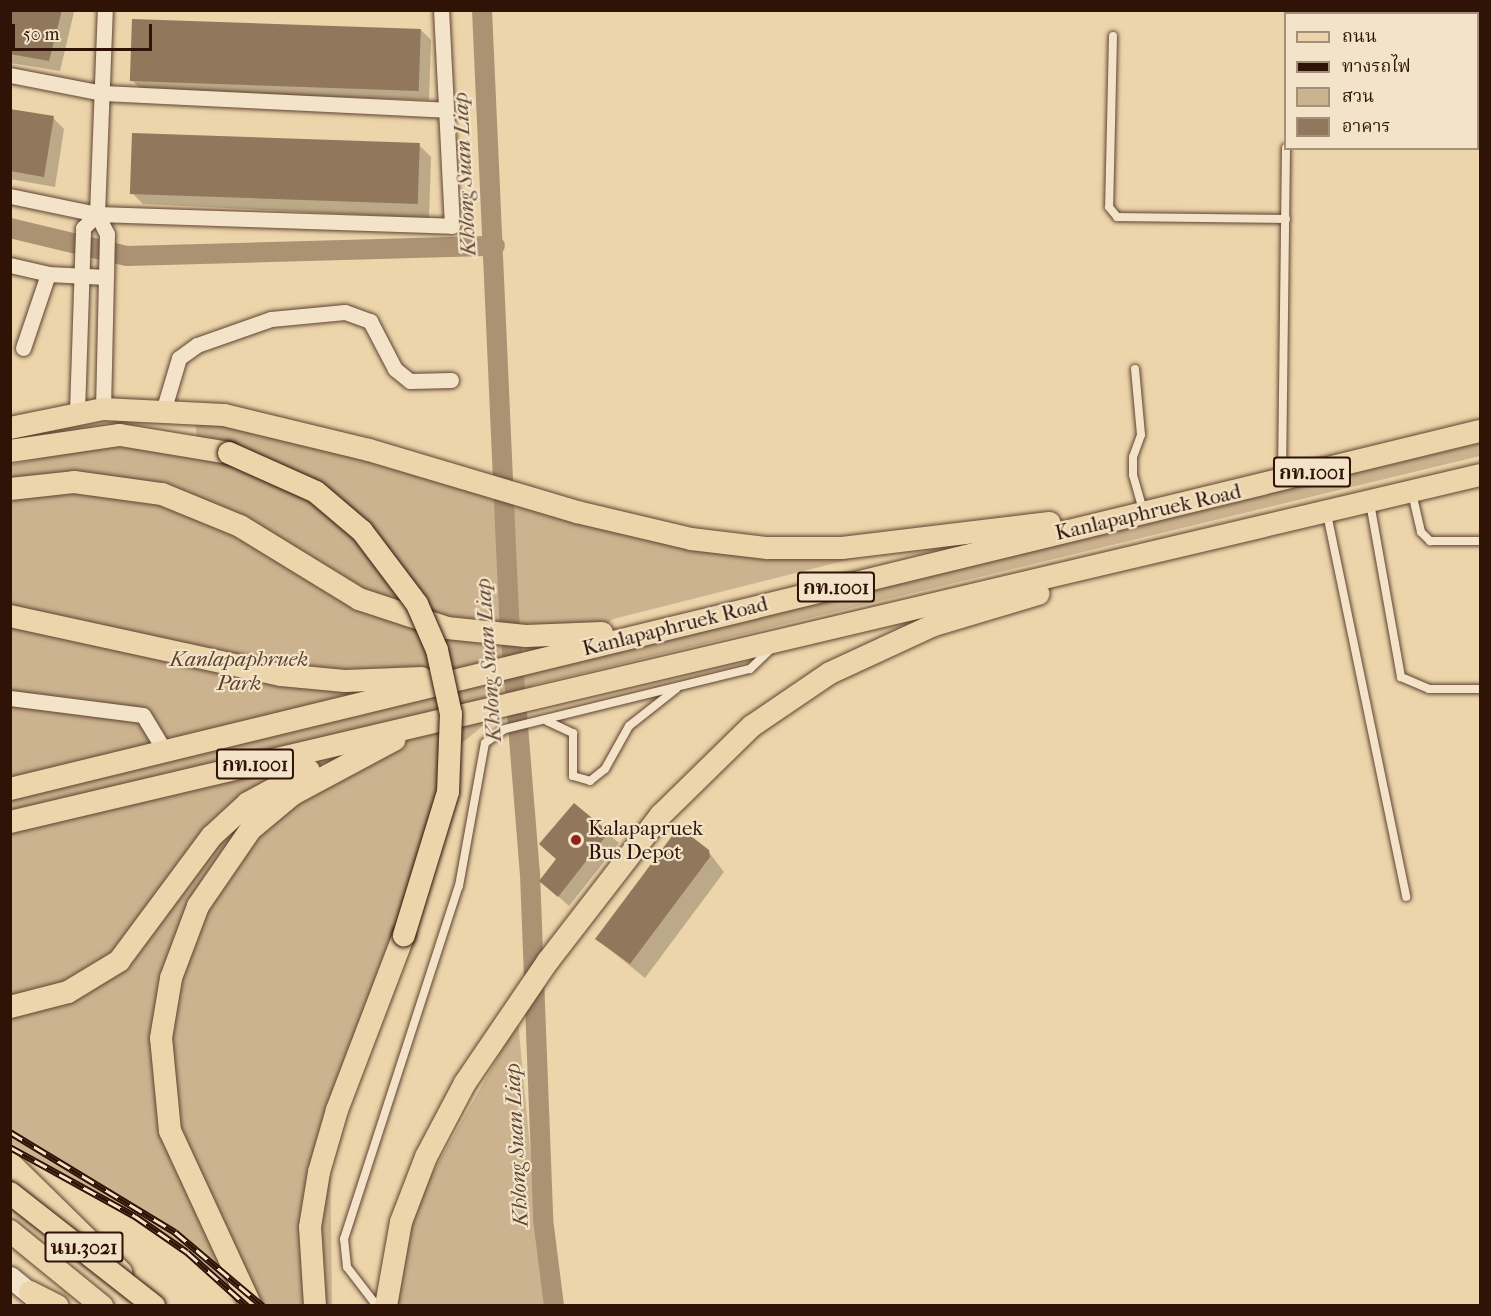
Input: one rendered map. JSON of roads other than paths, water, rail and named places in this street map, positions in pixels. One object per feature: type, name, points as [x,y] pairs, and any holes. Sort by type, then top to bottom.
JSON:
[{"type":"main road","points":[[10,428],[77,412],[103,409],[164,408],[254,420],[691,539],[821,550],[1143,513]]},
{"type":"main road","name":"Kanlapaphruek Road","points":[[10,789],[166,753],[697,621],[1480,431]]},
{"type":"main road","points":[[10,451],[120,435],[229,453],[289,477],[338,510],[383,555],[429,628],[448,692],[451,765],[437,839],[404,935],[337,1110],[319,1172],[310,1227],[315,1305]]},
{"type":"main road","name":"Kanlapaphruek Road","points":[[10,822],[1480,475]]},
{"type":"main road","points":[[10,489],[75,482],[162,494],[240,526],[322,580],[389,611],[492,634],[526,636],[697,621]]},
{"type":"main road","points":[[386,1305],[401,1222],[426,1157],[465,1083],[523,996],[629,853],[691,783],[752,726],[830,673],[934,625],[1258,529]]},
{"type":"main road","points":[[10,615],[281,675],[345,681],[486,673]]},
{"type":"main road","points":[[10,1007],[44,1001],[85,985],[119,961],[150,927],[195,855],[248,803],[295,776],[424,724]]},
{"type":"main road","points":[[251,1305],[181,1161],[166,1111],[161,1038],[177,954],[209,886],[251,829],[293,794],[424,724]]},
{"type":"main road","points":[[10,1163],[62,1208],[149,1305]]},
{"type":"main road","name":"นบ.3021","points":[[10,1193],[154,1305]]},
{"type":"main road","name":"นบ.3021","points":[[10,1231],[102,1305]]},
{"type":"main road","name":"นบ.3021","points":[[10,1277],[37,1299]]},
{"type":"main road","points":[[37,1299],[58,1305]]},
{"type":"street","points":[[103,409],[107,234],[97,214],[105,10]]},
{"type":"street","points":[[10,196],[97,214],[452,226],[441,10]]},
{"type":"street","points":[[10,75],[103,93],[446,110]]},
{"type":"street","points":[[77,412],[83,228],[97,214]]},
{"type":"street","points":[[10,265],[48,274],[81,268],[106,270]]},
{"type":"street","points":[[23,348],[48,274]]},
{"type":"street","points":[[164,408],[179,358],[197,345],[271,319],[345,312],[370,321],[395,369],[410,381],[451,380]]},
{"type":"street","points":[[10,698],[143,715],[166,753]]},
{"type":"lane","points":[[1113,36],[1109,207],[1117,217],[1286,219]]},
{"type":"lane","points":[[1282,480],[1286,150]]},
{"type":"lane","points":[[1136,369],[1142,435],[1132,457],[1133,475],[1143,513]]},
{"type":"lane","points":[[1412,492],[1421,532],[1430,541],[1480,541]]},
{"type":"lane","points":[[1370,502],[1401,677],[1429,689],[1480,689]]},
{"type":"lane","points":[[1326,513],[1406,897]]},
{"type":"lane","points":[[377,1305],[347,1266],[344,1239],[459,886],[482,750],[490,737],[505,729],[755,667],[778,639]]},
{"type":"lane","points":[[540,721],[568,727],[575,741],[573,776],[590,782],[605,769],[629,726],[680,686]]},
{"type":"waterway","name":"Khlong Suan Liap","points":[[482,10],[509,614],[530,874],[543,1219],[554,1306]]},
{"type":"waterway","points":[[10,228],[127,256],[495,246]]},
{"type":"railway","points":[[10,1132],[175,1232],[263,1306]]},
{"type":"railway","points":[[10,1147],[135,1216],[187,1252],[247,1306]]},
{"type":"place","name":"Kalapapruek Bus Depot","points":[[576,840]]},
{"type":"park label","name":"Kanlapaphruek Park","points":[[239,671]]}]
